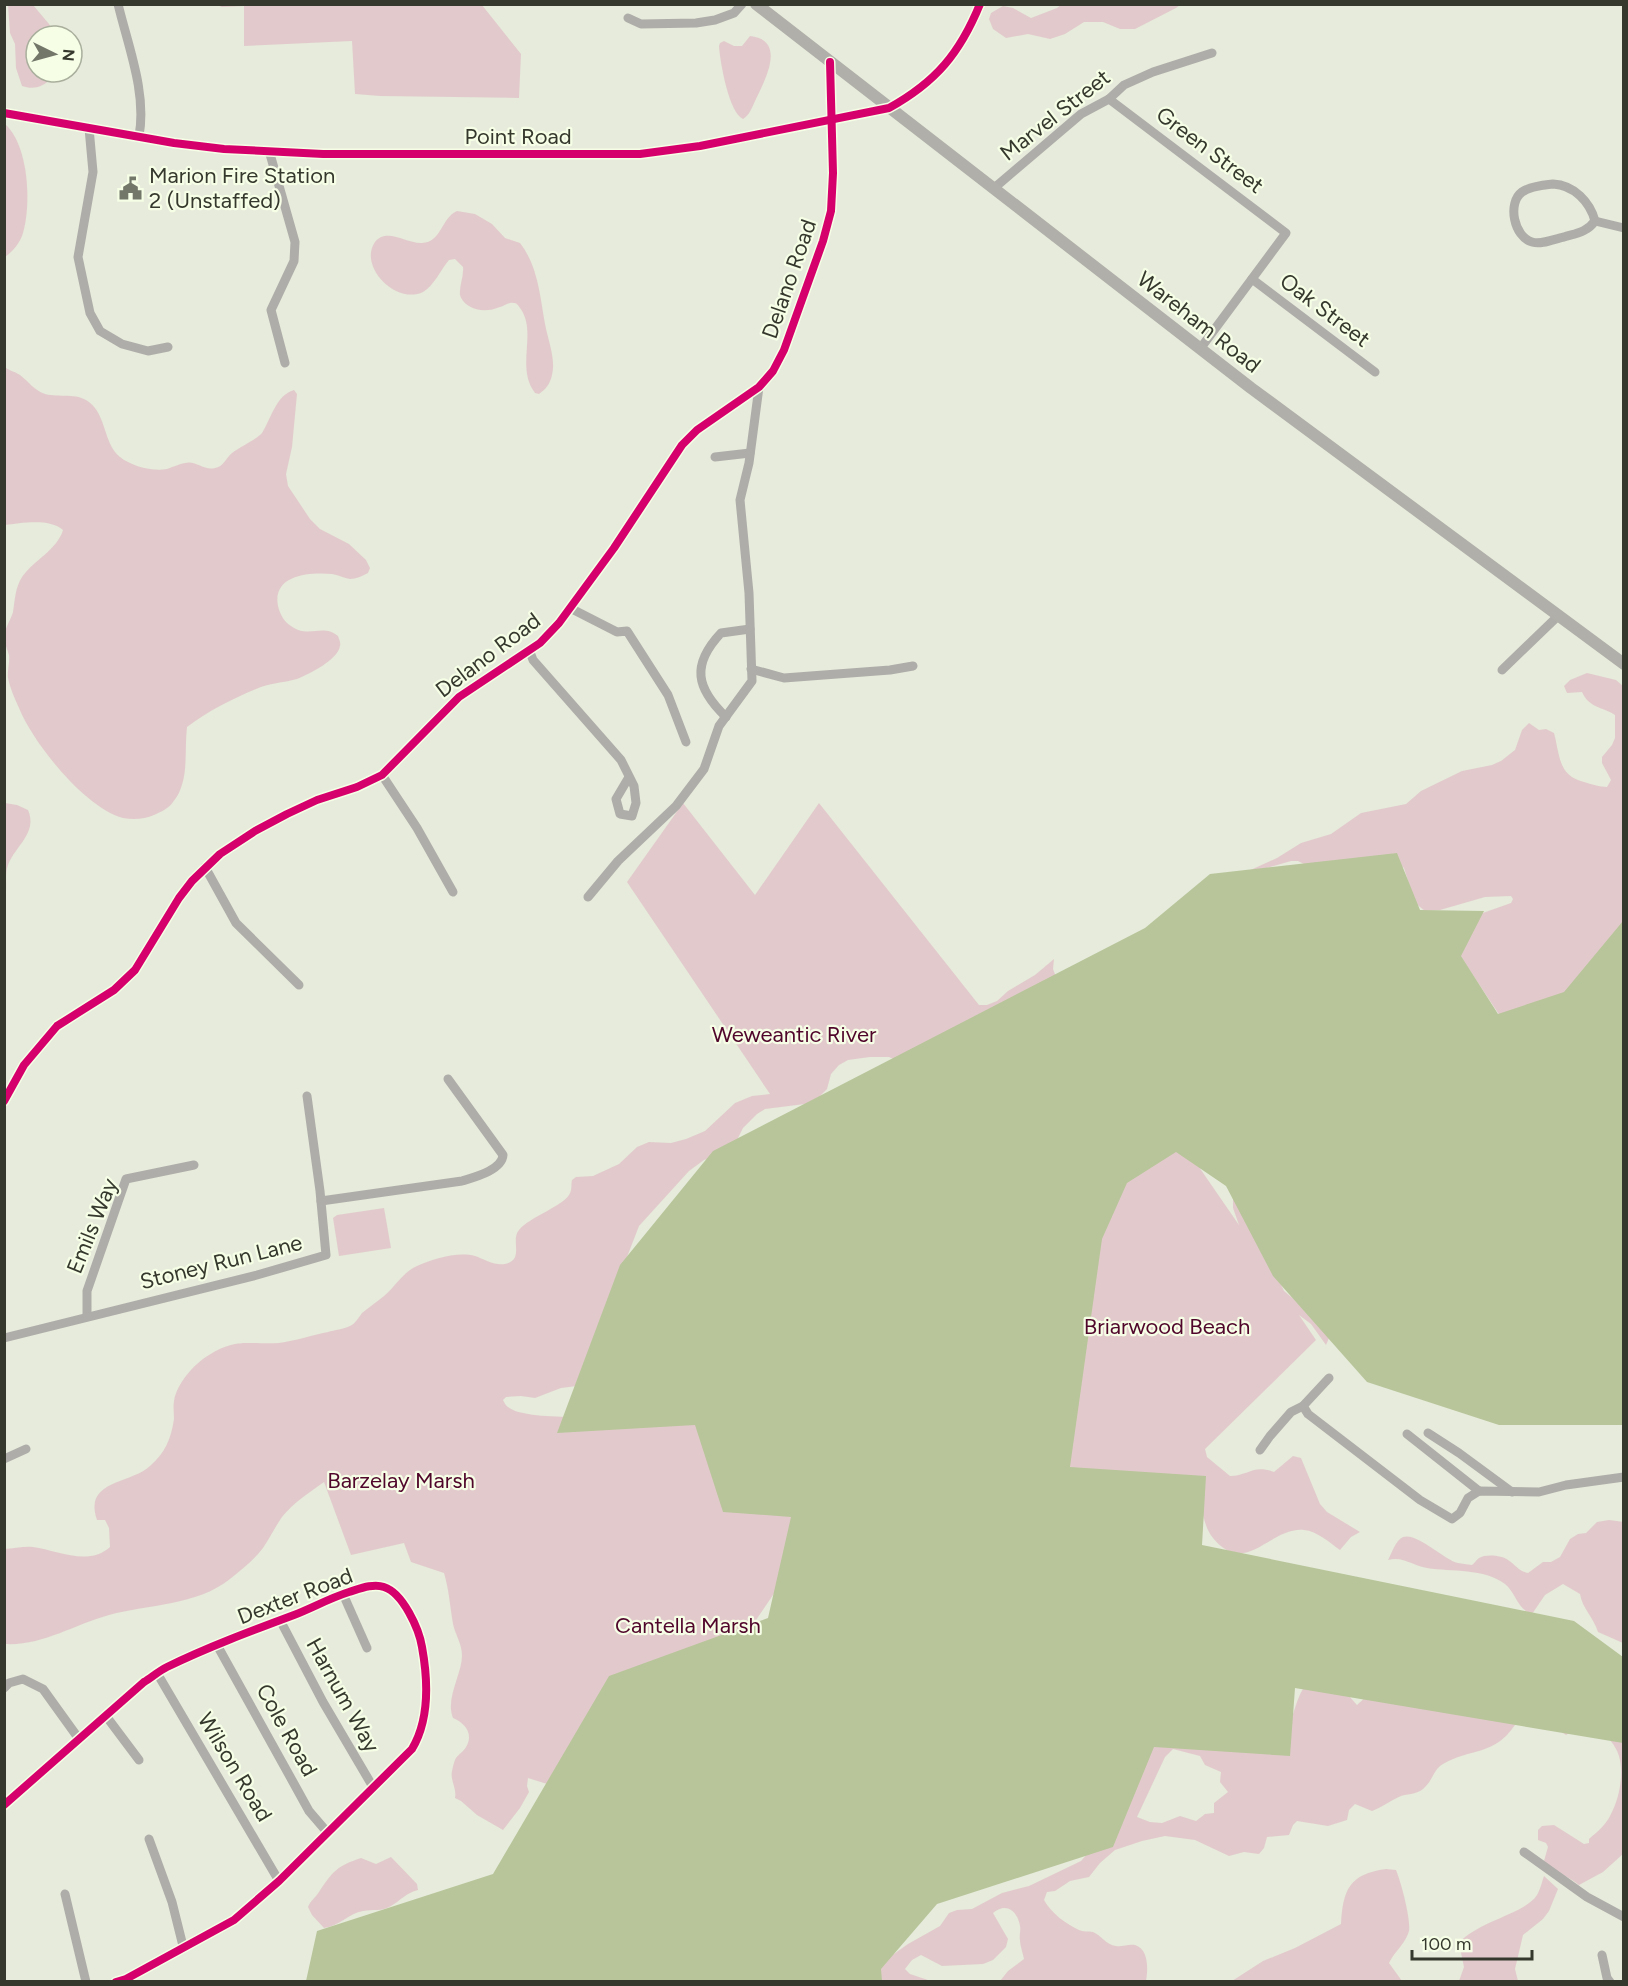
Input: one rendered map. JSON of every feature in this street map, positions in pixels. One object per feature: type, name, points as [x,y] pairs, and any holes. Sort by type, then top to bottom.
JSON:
[{"type":"main road","name":"Wareham Road","points":[[756,4],[1200,349],[1558,616],[1621,657]]},
{"type":"street","points":[[118,4],[139,89],[140,127],[138,136]]},
{"type":"street","points":[[628,18],[641,24],[696,23],[715,20],[734,13],[742,4]]},
{"type":"street","name":"Point Road","points":[[4,113],[185,144],[267,151],[322,154],[640,154],[700,146],[889,108],[929,81],[956,54],[981,4]]},
{"type":"street","name":"Marvel Street","points":[[993,189],[1081,114],[1109,99],[1124,85],[1153,72],[1212,53]]},
{"type":"street","name":"Delano Road","points":[[4,1101],[24,1065],[51,1032],[76,1012],[114,990],[135,970],[179,898],[205,867],[236,842],[274,820],[381,775],[459,697],[530,652],[547,637],[614,548],[682,445],[697,430],[759,387],[773,371],[784,350],[827,229],[832,194],[830,62]]},
{"type":"street","name":"Green Street","points":[[1109,99],[1286,233],[1252,279]]},
{"type":"street","points":[[89,128],[93,172],[78,257],[90,313],[100,331],[122,344],[148,351],[168,347]]},
{"type":"street","points":[[267,151],[270,154],[295,242],[294,261],[271,310],[285,363]]},
{"type":"street","points":[[1553,184],[1563,186],[1573,190],[1590,206],[1595,221],[1584,232],[1534,243],[1523,237],[1518,229],[1514,213],[1515,202],[1521,193],[1528,189],[1553,184]]},
{"type":"street","points":[[1595,221],[1623,228]]},
{"type":"street","points":[[1200,349],[1252,279]]},
{"type":"street","name":"Oak Street","points":[[1252,279],[1375,372]]},
{"type":"street","points":[[588,897],[618,861],[676,806],[704,769],[719,726],[752,681],[750,593],[741,500],[759,387]]},
{"type":"street","points":[[715,457],[750,453]]},
{"type":"street","points":[[570,608],[617,632],[627,631],[668,695],[686,742]]},
{"type":"street","points":[[1502,670],[1558,616]]},
{"type":"street","points":[[726,717],[713,704],[701,680],[704,653],[721,633],[750,629]]},
{"type":"street","points":[[530,652],[533,660],[621,760],[629,777]]},
{"type":"street","points":[[751,669],[784,678],[890,670],[913,666]]},
{"type":"street","points":[[381,775],[417,828],[453,892]]},
{"type":"street","points":[[205,867],[236,923],[299,985]]},
{"type":"street","points":[[321,1201],[462,1181],[481,1174],[503,1160],[499,1147],[448,1079]]},
{"type":"street","name":"Stoney Run Lane","points":[[4,1338],[257,1275],[326,1255],[307,1096]]},
{"type":"street","name":"Emils Way","points":[[87,1316],[87,1291],[126,1179],[194,1165]]},
{"type":"street","points":[[1260,1450],[1291,1413],[1303,1406],[1329,1378]]},
{"type":"street","points":[[1303,1406],[1308,1414],[1419,1500],[1452,1519],[1460,1512],[1468,1498],[1479,1491],[1539,1492],[1566,1485],[1623,1477]]},
{"type":"street","points":[[1428,1433],[1459,1452],[1513,1492]]},
{"type":"street","points":[[1407,1434],[1479,1491]]},
{"type":"street","points":[[4,1459],[26,1449]]},
{"type":"street","name":"Dexter Road","points":[[4,1805],[130,1693],[157,1673],[217,1645],[343,1594],[373,1586],[384,1587],[394,1593],[418,1630],[426,1668],[425,1702],[422,1725],[412,1749],[279,1881],[234,1920],[126,1979],[116,1982]]},
{"type":"street","points":[[343,1594],[367,1648]]},
{"type":"street","name":"Harnum Way","points":[[280,1620],[323,1702],[373,1787]]},
{"type":"street","name":"Cole Road","points":[[217,1645],[309,1811],[327,1832]]},
{"type":"street","name":"Wilson Road","points":[[157,1673],[279,1881]]},
{"type":"street","points":[[4,1688],[9,1683],[23,1679],[43,1689],[79,1739]]},
{"type":"street","points":[[106,1716],[139,1760]]},
{"type":"street","points":[[149,1839],[171,1902],[183,1946]]},
{"type":"street","points":[[1524,1852],[1587,1897],[1623,1917]]},
{"type":"street","points":[[65,1894],[86,1982]]},
{"type":"street","points":[[1602,1955],[1610,1982]]},
{"type":"green space","points":[[1062,4],[1180,5],[1135,29],[1120,29],[1103,22],[1084,22],[1065,34],[1050,39],[1028,34],[1006,38],[993,29],[989,19],[991,13],[1003,6],[1013,8],[1031,18]]},
{"type":"green space","points":[[8,5],[33,5],[49,24],[24,24],[24,84],[44,84],[41,86],[30,88],[22,86],[16,68],[15,44],[10,33]]},
{"type":"green space","points":[[217,5],[482,5],[521,54],[519,98],[355,94],[352,41],[244,46],[244,6],[222,7]]},
{"type":"green space","points":[[750,36],[761,39],[768,45],[771,53],[764,82],[752,108],[743,119],[733,107],[723,75],[719,46],[724,41],[734,46],[742,46]]},
{"type":"green space","points":[[5,124],[13,134],[24,161],[27,209],[22,236],[15,248],[5,257]]},
{"type":"green space","points":[[457,211],[475,214],[492,224],[505,238],[520,243],[531,261],[553,363],[550,381],[539,394],[535,393],[529,383],[526,361],[527,328],[525,317],[517,304],[510,303],[484,310],[468,305],[460,295],[463,267],[455,259],[449,260],[427,289],[412,295],[391,288],[376,272],[371,252],[375,242],[380,238],[391,236],[416,243],[429,242]]},
{"type":"green space","points":[[4,366],[20,375],[41,393],[79,397],[89,402],[99,415],[111,444],[120,457],[136,466],[155,470],[189,462],[211,469],[220,466],[232,453],[262,433],[278,402],[294,390],[297,394],[292,447],[286,474],[288,486],[310,519],[320,529],[349,544],[366,560],[370,568],[368,573],[352,579],[332,574],[313,574],[303,575],[286,582],[278,596],[278,606],[286,622],[298,630],[332,632],[338,636],[340,641],[338,651],[329,661],[308,674],[297,679],[266,685],[247,693],[229,701],[187,727],[182,785],[167,808],[151,816],[139,819],[123,818],[108,812],[77,788],[36,739],[10,686],[9,655],[5,636],[13,612],[18,585],[27,571],[56,543],[63,530],[43,523],[5,525]]},
{"type":"green space","points":[[1587,673],[1616,680],[1623,686],[1623,929],[1573,988],[1508,1028],[1459,954],[1480,914],[1511,903],[1513,899],[1511,896],[1485,897],[1440,910],[1425,911],[1415,903],[1404,868],[1394,859],[1304,864],[1291,861],[1235,877],[1277,858],[1301,843],[1331,834],[1361,813],[1406,804],[1421,791],[1462,771],[1501,761],[1515,750],[1522,730],[1529,723],[1539,730],[1546,729],[1554,733],[1559,757],[1569,775],[1584,782],[1607,787],[1611,780],[1602,763],[1602,757],[1615,738],[1615,715],[1592,704],[1582,692],[1567,693],[1564,686],[1570,680]]},
{"type":"green space","points":[[5,803],[28,810],[30,826],[8,865],[5,897]]},
{"type":"green space","points":[[683,803],[755,895],[819,803],[979,1005],[997,1001],[1054,959],[1053,969],[1056,977],[906,1065],[889,1057],[848,1060],[839,1065],[831,1074],[827,1089],[813,1103],[765,1109],[757,1114],[743,1128],[736,1142],[726,1153],[704,1160],[689,1171],[639,1226],[577,1386],[561,1388],[535,1398],[521,1396],[506,1397],[503,1400],[507,1406],[521,1413],[543,1416],[630,1415],[699,1409],[799,1500],[775,1592],[754,1623],[547,1784],[528,1778],[529,1792],[503,1830],[477,1815],[455,1798],[453,1766],[456,1758],[466,1747],[469,1733],[461,1723],[453,1718],[451,1710],[452,1695],[462,1655],[453,1624],[444,1573],[411,1562],[404,1543],[351,1555],[324,1482],[282,1517],[256,1557],[217,1588],[172,1603],[109,1615],[32,1642],[5,1644],[4,1549],[33,1547],[82,1557],[101,1553],[110,1547],[109,1528],[105,1520],[97,1520],[94,1507],[97,1497],[111,1485],[142,1472],[160,1456],[171,1433],[174,1401],[179,1387],[192,1369],[203,1359],[219,1349],[236,1344],[279,1343],[350,1326],[407,1272],[445,1256],[461,1254],[475,1256],[497,1264],[511,1262],[516,1254],[516,1239],[519,1230],[567,1198],[571,1192],[572,1180],[576,1177],[593,1176],[619,1164],[637,1147],[649,1142],[671,1143],[705,1131],[735,1103],[752,1096],[770,1094],[627,882]]},
{"type":"green space","name":"Briarwood Beach","points":[[1172,1143],[1182,1149],[1199,1151],[1217,1163],[1233,1188],[1251,1204],[1266,1230],[1277,1276],[1284,1291],[1329,1331],[1326,1345],[1311,1324],[1299,1315],[1316,1340],[1205,1449],[1207,1457],[1230,1476],[1261,1469],[1274,1472],[1293,1456],[1301,1458],[1320,1504],[1327,1512],[1360,1532],[1351,1537],[1340,1550],[1318,1535],[1304,1530],[1291,1531],[1258,1548],[1236,1553],[1225,1549],[1209,1533],[1200,1503],[1194,1492],[1175,1492],[1152,1500],[1140,1499],[1090,1479],[1048,1453],[1036,1423],[1041,1376],[1058,1293],[1076,1227],[1113,1166],[1148,1144]],"holes":[[[1199,1167],[1233,1188],[1233,1208],[1239,1225]]]},
{"type":"green space","points":[[384,1208],[391,1248],[339,1256],[333,1218],[337,1215]]},
{"type":"green space","points":[[1609,1520],[1624,1522],[1623,1643],[1598,1632],[1580,1594],[1563,1584],[1545,1595],[1532,1614],[1520,1605],[1505,1584],[1487,1575],[1427,1568],[1399,1559],[1388,1560],[1398,1541],[1403,1537],[1409,1537],[1423,1542],[1458,1563],[1472,1565],[1482,1557],[1498,1556],[1528,1573],[1543,1562],[1551,1562],[1560,1557],[1570,1539],[1578,1534],[1586,1533],[1597,1522]]},
{"type":"green space","points":[[1319,1674],[1334,1689],[1349,1696],[1357,1705],[1373,1692],[1386,1690],[1415,1694],[1491,1713],[1524,1718],[1538,1712],[1580,1714],[1597,1719],[1611,1728],[1623,1742],[1623,1854],[1603,1872],[1579,1885],[1551,1868],[1544,1861],[1548,1847],[1546,1843],[1538,1840],[1538,1830],[1542,1826],[1554,1825],[1584,1844],[1589,1843],[1589,1839],[1607,1822],[1619,1791],[1621,1764],[1614,1745],[1601,1732],[1588,1724],[1566,1735],[1551,1725],[1539,1722],[1515,1725],[1507,1735],[1490,1747],[1453,1759],[1440,1766],[1420,1791],[1401,1796],[1372,1811],[1355,1804],[1349,1810],[1347,1820],[1328,1826],[1297,1821],[1289,1835],[1267,1837],[1264,1848],[1259,1854],[1244,1852],[1229,1856],[1195,1840],[1165,1836],[1115,1850],[1089,1877],[1070,1881],[1055,1891],[1047,1892],[1044,1900],[1047,1905],[1069,1925],[1081,1931],[1093,1932],[1112,1945],[1140,1947],[1146,1960],[1146,1981],[1000,1981],[1008,1971],[1024,1959],[1020,1942],[1019,1920],[1010,1909],[1002,1908],[993,1913],[1008,1939],[1006,1947],[993,1960],[983,1964],[942,1966],[921,1955],[912,1960],[905,1969],[910,1974],[931,1981],[861,1982],[862,1976],[877,1971],[891,1956],[940,1926],[949,1913],[972,1909],[1002,1893],[1029,1886],[1081,1861],[1106,1832],[1117,1815],[1158,1729],[1168,1719],[1175,1716],[1193,1735],[1215,1746],[1235,1751],[1257,1752],[1276,1744],[1283,1737],[1300,1694],[1311,1679]],"holes":[[[1173,1749],[1200,1756],[1205,1765],[1221,1772],[1220,1782],[1228,1792],[1214,1803],[1214,1813],[1205,1814],[1196,1821],[1180,1816],[1162,1823],[1150,1822],[1137,1817],[1165,1757]]]},
{"type":"green space","points":[[391,1857],[417,1884],[418,1890],[388,1908],[358,1912],[330,1927],[324,1928],[312,1915],[309,1905],[332,1874],[341,1867],[361,1858],[376,1864]]},
{"type":"green space","points":[[1386,1869],[1396,1870],[1409,1918],[1409,1931],[1389,1963],[1402,1981],[1232,1981],[1263,1961],[1295,1948],[1341,1924],[1346,1893],[1350,1886],[1364,1875]]},
{"type":"green space","points":[[1544,1876],[1558,1889],[1543,1919],[1523,1935],[1515,1969],[1518,1981],[1459,1981],[1464,1967],[1459,1943],[1467,1935],[1531,1902],[1538,1893]]},
{"type":"shaded area","points":[[1397,853],[1420,910],[1484,911],[1461,956],[1498,1014],[1564,992],[1623,921],[1623,1425],[1499,1425],[1367,1382],[1273,1276],[1226,1186],[1176,1152],[1127,1183],[1102,1239],[1070,1467],[1206,1476],[1202,1545],[1574,1621],[1623,1657],[1623,1743],[1295,1688],[1290,1756],[1154,1747],[1113,1847],[937,1904],[881,1969],[882,1981],[306,1981],[317,1931],[493,1874],[609,1676],[768,1618],[791,1517],[723,1512],[695,1425],[557,1433],[620,1265],[713,1151],[1145,928],[1210,874]]},
{"type":"cycle path","points":[[4,113],[174,143],[224,149],[323,154],[640,154],[700,146],[889,108],[920,88],[945,65],[964,37],[980,4]]},
{"type":"cycle path","points":[[4,1101],[24,1065],[57,1026],[114,990],[135,970],[179,898],[192,881],[220,854],[255,831],[287,814],[382,775],[459,697],[540,643],[559,623],[614,548],[682,445],[697,430],[759,387],[773,371],[784,350],[823,241],[831,211],[833,173],[830,62]]},
{"type":"cycle path","points":[[4,1805],[144,1682],[167,1667],[362,1588],[384,1587],[398,1596],[404,1604],[414,1622],[420,1640],[426,1673],[425,1712],[412,1749],[279,1881],[234,1920],[126,1979],[116,1982]]},
{"type":"place","name":"Marion Fire Station 2 (Unstaffed)","points":[[131,188]]},
{"type":"park label","name":"Weweantic River","points":[[794,1034]]},
{"type":"park label","name":"Barzelay Marsh","points":[[401,1480]]},
{"type":"park label","name":"Cantella Marsh","points":[[688,1625]]}]
